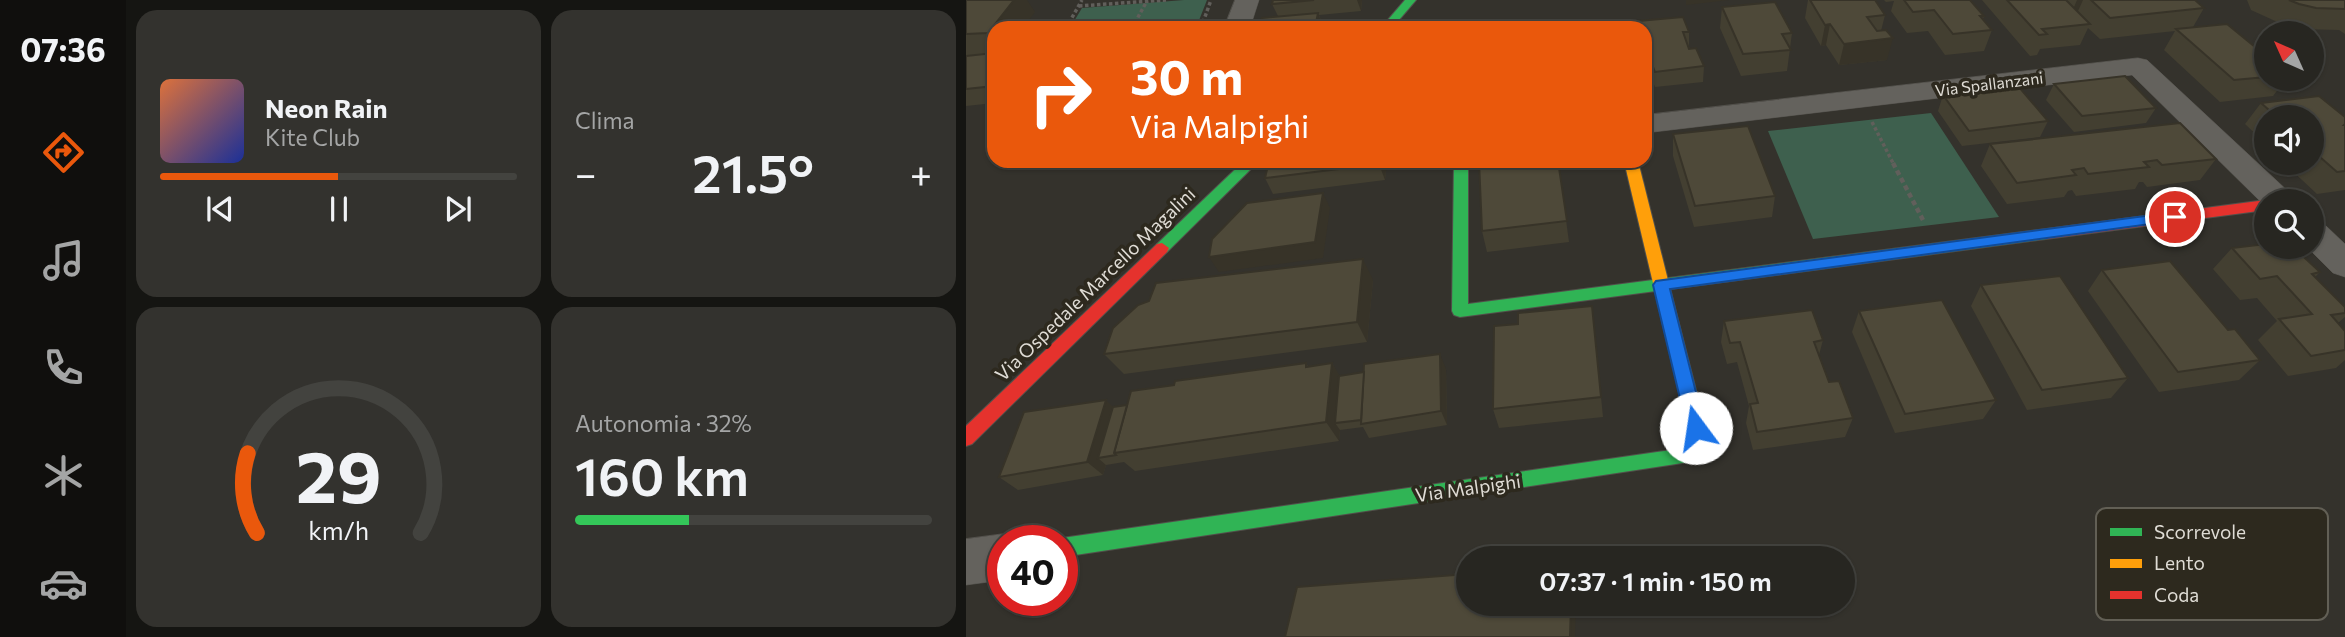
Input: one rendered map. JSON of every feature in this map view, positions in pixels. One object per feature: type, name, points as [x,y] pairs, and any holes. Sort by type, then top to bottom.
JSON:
[{"type":"street","points":[[1240,21],[1247,0]]},
{"type":"street","points":[[1392,21],[1411,0]]},
{"type":"street","name":"Via Spallanzani","points":[[1652,123],[2138,66],[2266,189]]},
{"type":"street","name":"Via Ospedale Marcello Magalini","points":[[966,438],[1245,168]]},
{"type":"street","points":[[1461,168],[1460,311],[2254,207]]},
{"type":"street","name":"Via Malpighi","points":[[1078,546],[1703,453],[1633,168]]},
{"type":"street","points":[[2324,244],[2345,264]]},
{"type":"street","points":[[966,562],[987,559]]},
{"type":"path","points":[[1070,21],[1083,0]]},
{"type":"path","points":[[1079,6],[1166,0]]},
{"type":"path","points":[[1204,21],[1211,0]]},
{"type":"path","points":[[1136,21],[1147,1]]},
{"type":"path","points":[[1860,99],[1938,248]]},
{"type":"green space","points":[[1207,0],[1199,21],[1074,21],[1082,8]]},
{"type":"green space","points":[[1931,113],[1999,217],[1813,239],[1768,131]]},
{"type":"building","points":[[966,0],[1014,0],[997,21],[987,21],[987,33],[966,34]]},
{"type":"building","points":[[1273,0],[1314,0],[1272,4]]},
{"type":"building","points":[[1810,0],[1875,0],[1885,15],[1867,17],[1877,31],[1886,30],[1893,38],[1844,44],[1830,24],[1825,25]]},
{"type":"building","points":[[1904,0],[1970,0],[1992,30],[1953,34],[1934,10],[1913,12]]},
{"type":"building","points":[[2007,0],[2066,0],[2090,24],[2042,29],[2047,34],[2039,35]]},
{"type":"building","points":[[2091,0],[2195,0],[2204,8],[2110,18]]},
{"type":"building","points":[[2289,0],[2345,0],[2345,9],[2316,8]]},
{"type":"building","points":[[1775,2],[1792,33],[1782,34],[1791,50],[1743,54],[1722,7]]},
{"type":"building","points":[[1318,13],[1316,21],[1261,21],[1262,18]]},
{"type":"building","points":[[1683,17],[1689,32],[1683,32],[1689,49],[1696,48],[1704,66],[1655,72],[1652,64],[1652,21],[1638,21]]},
{"type":"building","points":[[2227,24],[2254,46],[2254,78],[2234,80],[2176,29]]},
{"type":"building","points":[[987,54],[987,87],[966,89],[966,56]]},
{"type":"building","points":[[2125,76],[2156,108],[2082,116],[2054,84]]},
{"type":"building","points":[[2019,87],[2048,121],[1969,131],[1943,95]]},
{"type":"building","points":[[2319,96],[2345,117],[2345,171],[2337,172],[2324,161],[2324,105],[2261,103]]},
{"type":"building","points":[[2180,123],[2216,159],[2162,165],[2157,160],[2144,162],[2149,167],[2088,174],[2084,168],[2072,170],[2076,175],[2017,183],[1990,144]]},
{"type":"building","points":[[1748,126],[1775,196],[1695,206],[1673,134]]},
{"type":"building","points":[[1267,168],[1346,168],[1265,178]]},
{"type":"building","points":[[1479,168],[1559,168],[1567,221],[1482,231]]},
{"type":"building","points":[[1323,193],[1315,242],[1209,257],[1212,239],[1247,203]]},
{"type":"building","points":[[2254,245],[2254,259],[2306,259],[2320,272],[2312,274],[2345,307],[2345,313],[2331,315],[2345,331],[2345,350],[2311,356],[2279,319],[2312,314],[2277,276],[2260,279],[2232,248]]},
{"type":"building","points":[[1363,259],[1357,322],[1104,354],[1113,328],[1138,305],[1149,301],[1156,283]]},
{"type":"building","points":[[2170,261],[2228,330],[2235,329],[2260,360],[2178,372],[2102,270]]},
{"type":"building","points":[[2060,276],[2128,378],[2042,390],[1981,285]]},
{"type":"building","points":[[1942,300],[1996,400],[1905,414],[1859,311]]},
{"type":"building","points":[[1592,306],[1601,397],[1493,409],[1494,326],[1518,324],[1518,313]]},
{"type":"building","points":[[1812,310],[1823,340],[1814,342],[1829,382],[1839,381],[1853,418],[1757,432],[1750,404],[1758,403],[1740,342],[1730,343],[1724,321]]},
{"type":"building","points":[[1440,354],[1441,411],[1361,424],[1364,364]]},
{"type":"building","points":[[1306,363],[1306,367],[1332,363],[1326,422],[1114,453],[1131,391],[1174,385],[1175,381]]},
{"type":"building","points":[[1364,372],[1361,420],[1335,423],[1339,376]]},
{"type":"building","points":[[1106,400],[1087,462],[999,477],[1024,412]]},
{"type":"building","points":[[1127,405],[1114,453],[1116,455],[1098,458],[1113,407]]},
{"type":"building","points":[[1456,575],[1456,616],[1571,616],[1570,637],[1285,637],[1297,587]]},
{"type":"traffic: fast","points":[[1392,21],[1411,0]]},
{"type":"traffic: fast","points":[[1162,248],[1245,168]]},
{"type":"traffic: fast","points":[[1461,168],[1460,311],[2046,234]]},
{"type":"traffic: fast","points":[[1078,546],[1703,453],[1666,304]]},
{"type":"traffic: slow","points":[[1633,168],[1666,304]]},
{"type":"traffic: jam","points":[[2046,234],[2254,207]]},
{"type":"traffic: jam","points":[[966,438],[1162,248]]},
{"type":"route","points":[[1696,428],[1661,285],[2175,217]]}]
